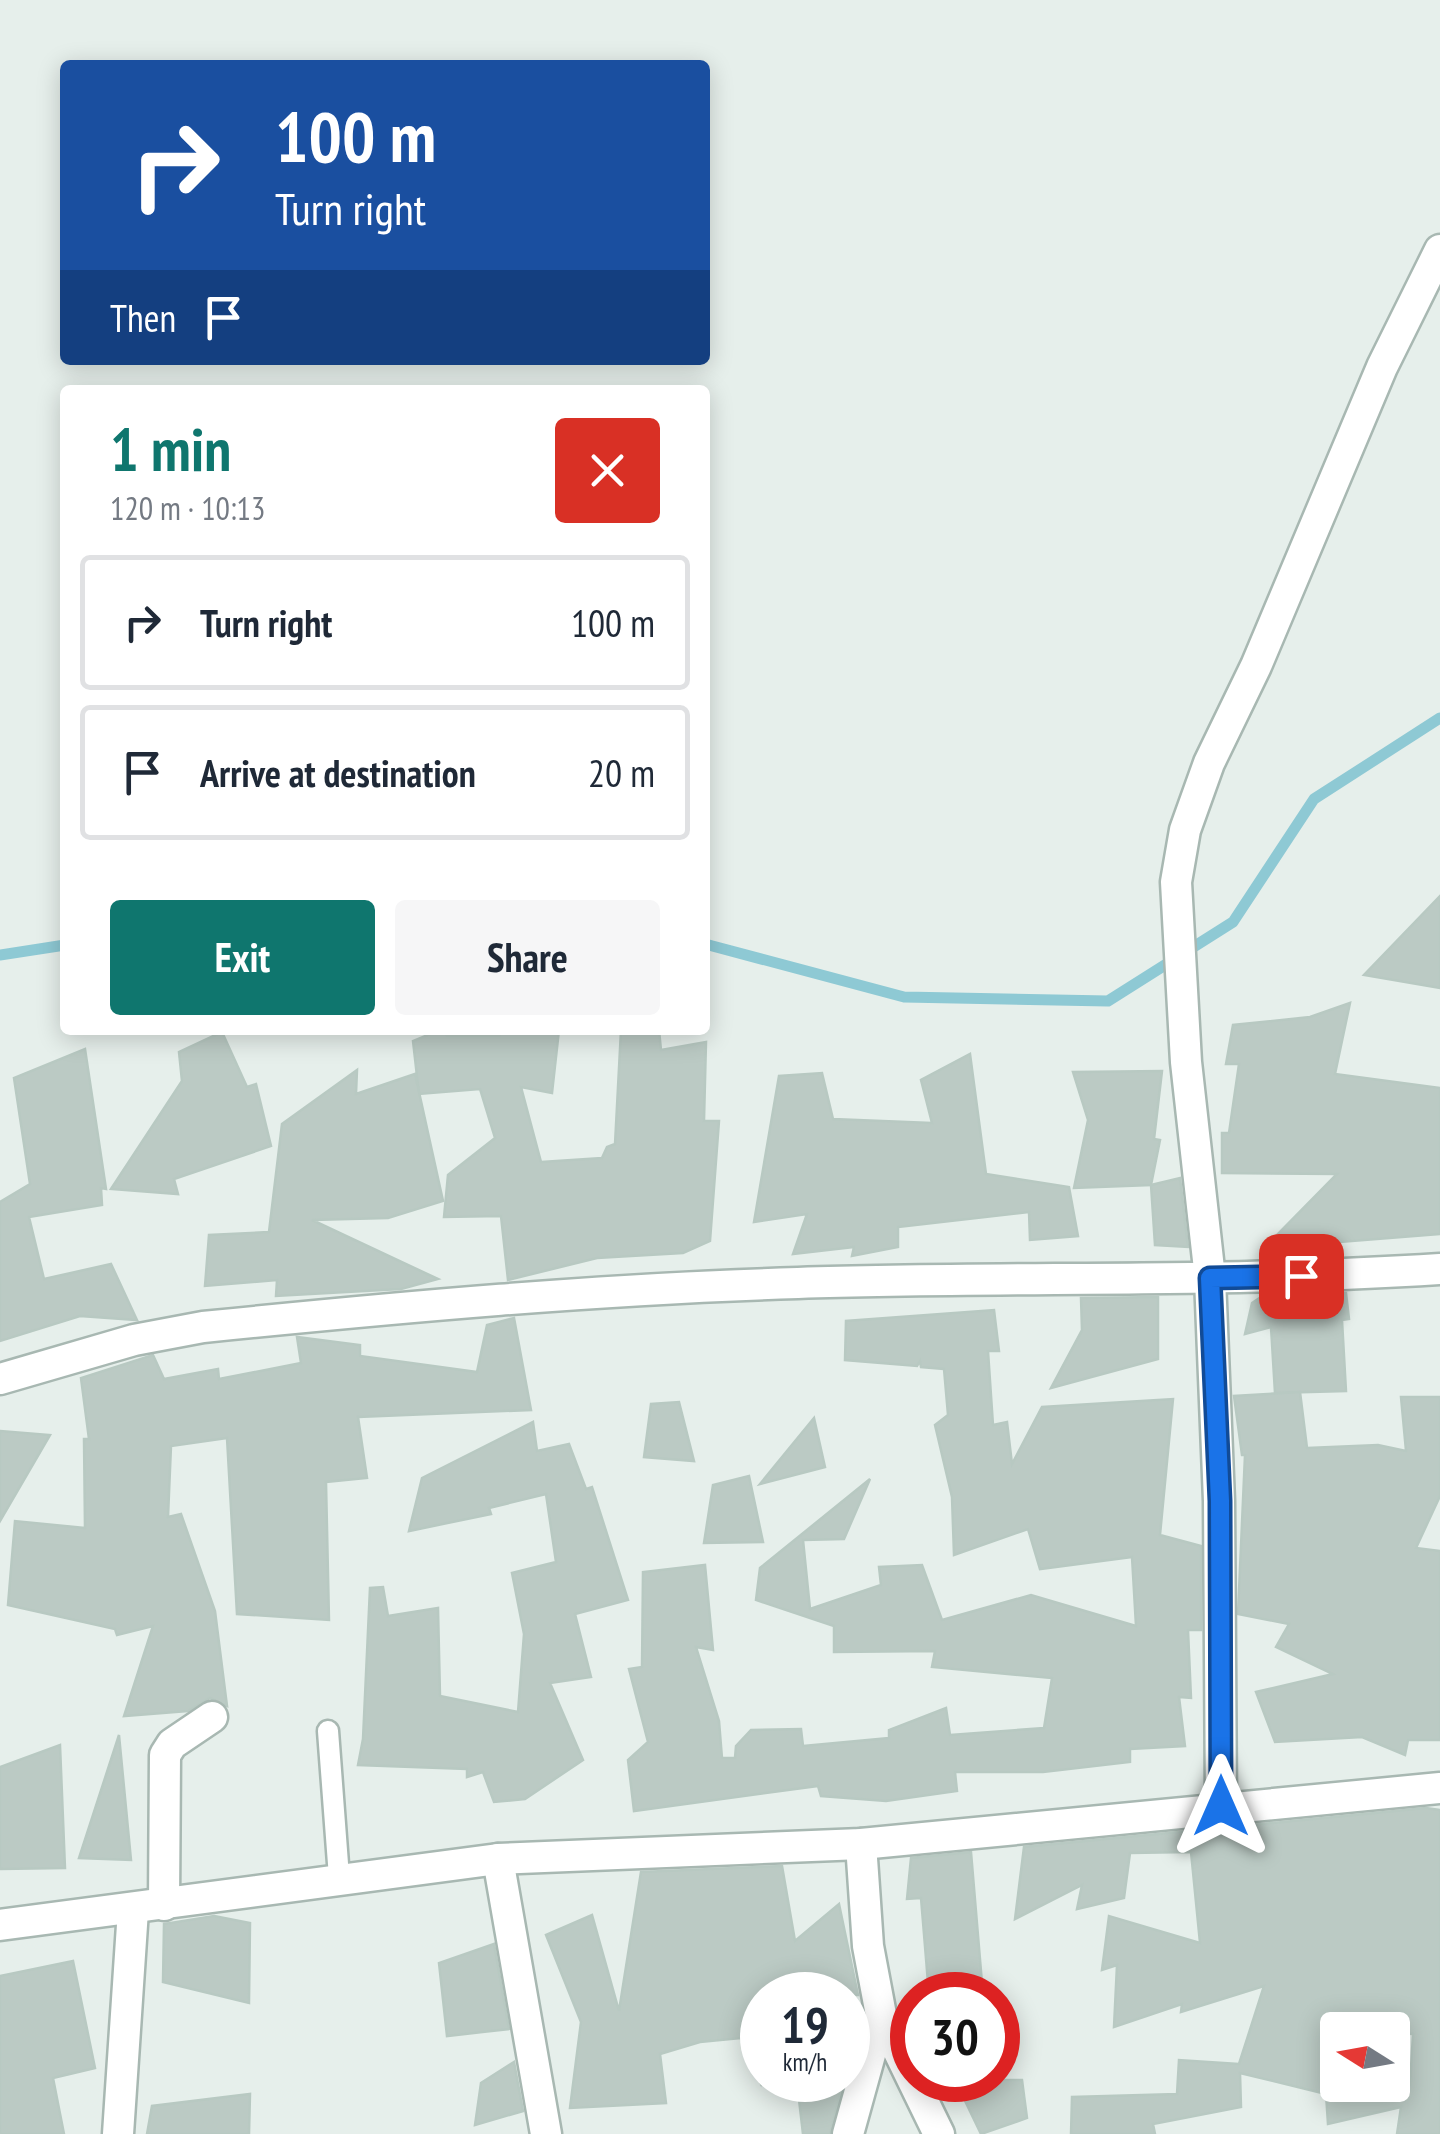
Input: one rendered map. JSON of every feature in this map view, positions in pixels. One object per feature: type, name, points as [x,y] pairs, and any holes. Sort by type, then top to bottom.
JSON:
[{"type":"street","points":[[1221,1806],[1220,1501],[1210,1278],[1186,1062],[1176,882],[1185,830],[1209,763],[1256,666],[1382,367],[1440,250]]},
{"type":"street","points":[[0,1379],[134,1340],[203,1327],[458,1304],[794,1283],[1210,1278],[1440,1269]]},
{"type":"street","points":[[164,1906],[165,1754],[172,1744],[212,1716]]},
{"type":"street","points":[[0,1925],[498,1859],[861,1844],[1221,1806],[1440,1788]]},
{"type":"street","points":[[861,1844],[868,1946],[881,2015],[939,2134]]},
{"type":"street","points":[[498,1859],[546,2134]]},
{"type":"street","points":[[118,2134],[132,1910]]},
{"type":"street","points":[[848,2134],[881,2015]]},
{"type":"lane","points":[[328,1731],[339,1878]]},
{"type":"building","points":[[1440,896],[1440,988],[1364,975]]},
{"type":"building","points":[[1350,1003],[1335,1074],[1440,1088],[1440,1234],[1264,1248],[1337,1174],[1222,1173],[1222,1133],[1229,1133],[1239,1064],[1226,1064],[1233,1025],[1310,1017]]},
{"type":"building","points":[[223,1035],[247,1087],[256,1084],[271,1146],[174,1179],[178,1194],[111,1189],[182,1081],[179,1052]]},
{"type":"building","points":[[428,1035],[558,1035],[552,1093],[521,1087],[541,1162],[602,1158],[607,1147],[615,1144],[621,1035],[660,1035],[661,1050],[706,1042],[704,1121],[719,1121],[710,1241],[683,1253],[597,1258],[508,1280],[501,1216],[444,1217],[448,1175],[495,1138],[480,1089],[419,1094],[413,1041]]},
{"type":"building","points":[[85,1049],[106,1189],[101,1188],[102,1205],[29,1217],[44,1279],[111,1264],[137,1320],[80,1316],[0,1341],[0,1202],[30,1184],[14,1078]]},
{"type":"building","points":[[970,1054],[986,1174],[1069,1187],[1078,1236],[1030,1240],[1029,1212],[898,1227],[898,1247],[852,1256],[854,1247],[793,1254],[807,1214],[754,1222],[779,1076],[822,1073],[833,1119],[932,1123],[921,1080]]},
{"type":"building","points":[[357,1070],[356,1094],[415,1074],[443,1201],[388,1218],[312,1220],[438,1279],[401,1289],[276,1296],[277,1280],[205,1286],[209,1235],[269,1232],[282,1124]]},
{"type":"building","points":[[1162,1071],[1154,1139],[1160,1140],[1151,1185],[1074,1188],[1088,1120],[1073,1072]]},
{"type":"building","points":[[1180,1178],[1188,1247],[1155,1245],[1151,1185]]},
{"type":"building","points":[[1346,1293],[1349,1319],[1342,1320],[1346,1391],[1275,1393],[1271,1327],[1245,1334],[1252,1303],[1264,1295]]},
{"type":"building","points":[[1158,1297],[1158,1359],[1051,1388],[1082,1330],[1081,1298]]},
{"type":"building","points":[[994,1310],[999,1351],[988,1351],[993,1425],[1007,1422],[1012,1464],[1042,1407],[1173,1399],[1160,1535],[1201,1546],[1201,1630],[1188,1630],[1191,1698],[1179,1697],[1185,1746],[1130,1749],[1130,1762],[1043,1772],[955,1772],[957,1791],[886,1801],[821,1796],[818,1786],[634,1811],[628,1760],[648,1742],[629,1669],[642,1667],[643,1572],[705,1565],[713,1650],[696,1647],[719,1721],[722,1758],[735,1758],[736,1746],[751,1730],[801,1729],[803,1746],[889,1738],[889,1730],[946,1708],[950,1735],[1044,1728],[1052,1678],[932,1667],[935,1651],[834,1652],[834,1626],[756,1600],[760,1568],[870,1479],[844,1539],[803,1540],[810,1609],[881,1585],[879,1567],[922,1565],[942,1620],[1031,1595],[1136,1626],[1132,1557],[1040,1569],[1028,1529],[954,1555],[952,1497],[935,1425],[948,1415],[944,1369],[921,1367],[920,1361],[917,1366],[845,1360],[846,1321]]},
{"type":"building","points":[[514,1318],[531,1410],[358,1417],[367,1478],[326,1482],[329,1620],[237,1614],[227,1438],[171,1446],[168,1517],[181,1514],[215,1611],[227,1706],[210,1698],[188,1711],[124,1716],[153,1626],[117,1635],[115,1629],[8,1605],[15,1521],[85,1528],[84,1439],[89,1439],[81,1378],[153,1355],[164,1379],[218,1369],[219,1379],[301,1363],[297,1337],[360,1345],[360,1356],[477,1372],[487,1325]]},
{"type":"building","points":[[1300,1392],[1307,1448],[1378,1445],[1406,1451],[1401,1397],[1440,1397],[1440,1496],[1416,1548],[1440,1551],[1440,1740],[1408,1740],[1405,1755],[1362,1737],[1275,1742],[1256,1692],[1333,1674],[1276,1647],[1289,1624],[1238,1614],[1245,1455],[1234,1396]]},
{"type":"building","points":[[679,1402],[694,1461],[644,1457],[651,1404]]},
{"type":"building","points":[[814,1418],[825,1467],[760,1484]]},
{"type":"building","points":[[533,1422],[537,1451],[569,1444],[586,1489],[592,1487],[628,1600],[575,1614],[591,1677],[550,1683],[583,1760],[525,1799],[494,1802],[483,1772],[467,1777],[467,1769],[358,1765],[363,1739],[370,1588],[383,1587],[388,1616],[438,1608],[440,1696],[518,1712],[524,1634],[512,1573],[556,1562],[546,1494],[489,1508],[491,1514],[409,1531],[422,1478]]},
{"type":"building","points":[[0,1431],[50,1435],[0,1521]]},
{"type":"building","points":[[749,1476],[763,1542],[704,1543],[713,1485]]},
{"type":"building","points":[[119,1735],[131,1860],[79,1858]]},
{"type":"building","points":[[60,1745],[65,1868],[0,1869],[0,1767]]},
{"type":"building","points":[[1426,1808],[1440,1810],[1440,2134],[1397,2134],[1401,2107],[1328,2124],[1327,2102],[1410,2102],[1413,2034],[1410,2012],[1320,2012],[1320,2093],[1240,2073],[1241,2107],[1153,2124],[1155,2134],[1071,2134],[1072,2097],[1177,2094],[1179,2060],[1239,2064],[1264,1986],[1181,2012],[1182,2004],[1114,2027],[1117,1965],[1102,1970],[1109,1916],[1200,1943],[1191,1852],[1130,1853],[1124,1898],[1077,1909],[1082,1885],[1015,1919],[1024,1847]]},
{"type":"building","points":[[971,1852],[981,1972],[927,1972],[921,1898],[907,1899],[911,1858]]},
{"type":"building","points":[[782,1866],[795,1941],[839,1904],[853,1972],[740,1972],[740,2038],[700,2042],[660,2054],[666,2103],[570,2108],[581,2022],[546,1935],[592,1915],[619,2011],[641,1872]]},
{"type":"building","points":[[214,1916],[250,1923],[249,2003],[163,1982],[164,1924]]},
{"type":"building","points":[[494,1944],[509,2029],[447,2036],[439,1963]]},
{"type":"building","points":[[73,1961],[95,2068],[53,2078],[64,2134],[0,2134],[0,1976]]},
{"type":"building","points":[[514,2062],[523,2111],[475,2125],[481,2083]]},
{"type":"building","points":[[1022,2080],[1027,2118],[981,2134],[966,2102],[1020,2102]]},
{"type":"building","points":[[250,2094],[249,2134],[147,2134],[152,2106]]},
{"type":"building","points":[[799,2102],[838,2102],[830,2134],[803,2134]]},
{"type":"waterway","points":[[710,945],[904,997],[1108,1001],[1233,922],[1314,799],[1440,718]]},
{"type":"waterway","points":[[0,955],[60,946]]},
{"type":"route","points":[[1221,1806],[1220,1501],[1210,1278],[1301,1276]]}]
